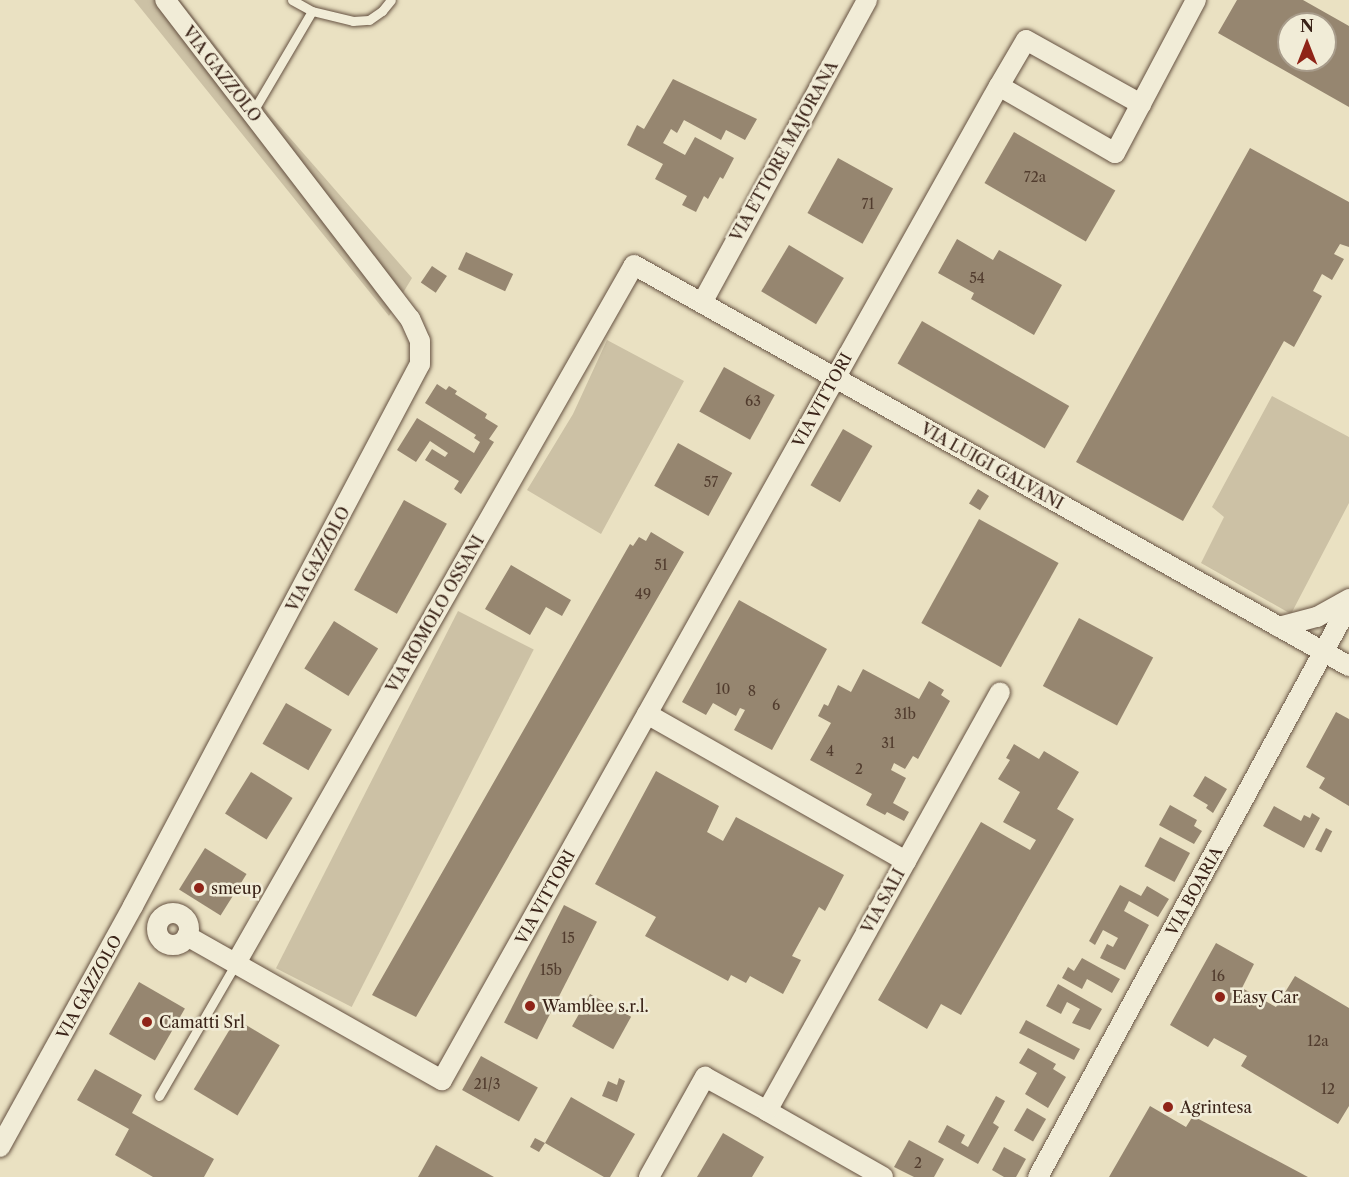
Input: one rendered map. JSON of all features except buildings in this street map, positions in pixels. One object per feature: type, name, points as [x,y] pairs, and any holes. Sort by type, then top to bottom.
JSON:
[{"type":"street","name":"VIA GAZZOLO","points":[[0,1148],[133,906],[420,364],[420,341],[410,319],[165,0]]},
{"type":"street","name":"VIA ETTORE MAJORANA","points":[[702,303],[867,0]]},
{"type":"street","points":[[999,86],[1115,153],[1196,0]]},
{"type":"street","name":"VIA VITTORI","points":[[236,963],[442,1080],[1026,40],[1141,104]]},
{"type":"street","name":"VIA LUIGI GALVANI","points":[[634,265],[1349,666]]},
{"type":"street","name":"VIA ROMOLO OSSANI","points":[[236,963],[634,265]]},
{"type":"street","points":[[1279,627],[1317,617],[1349,600]]},
{"type":"street","name":"VIA BOARIA","points":[[1038,1177],[1349,605]]},
{"type":"street","name":"VIA SALI","points":[[767,1111],[1000,692]]},
{"type":"street","points":[[647,714],[906,861]]},
{"type":"street","points":[[133,906],[159,920],[168,914],[183,917],[189,926],[187,936],[236,963]]},
{"type":"street","points":[[649,1177],[705,1077],[883,1177]]},
{"type":"lane","points":[[292,0],[312,11],[353,21],[369,20],[382,11],[391,0]]},
{"type":"lane","points":[[252,113],[312,11]]},
{"type":"lane","points":[[159,1096],[236,963]]},
{"type":"shaded area","points":[[134,0],[180,0],[270,115],[412,278],[389,316]]},
{"type":"shaded area","points":[[607,340],[684,381],[601,534],[527,490],[573,414]]},
{"type":"shaded area","points":[[1272,396],[1349,437],[1349,503],[1291,614],[1201,563],[1224,517],[1212,507]]},
{"type":"shaded area","points":[[458,611],[534,650],[352,1007],[276,968]]},
{"type":"place","name":"smeup","points":[[199,888]]},
{"type":"place","name":"Easy Car","points":[[1220,997]]},
{"type":"place","name":"Wamblee s.r.l.","points":[[530,1006]]},
{"type":"place","name":"Camatti Srl","points":[[147,1022]]},
{"type":"place","name":"Agrintesa","points":[[1168,1107]]}]
